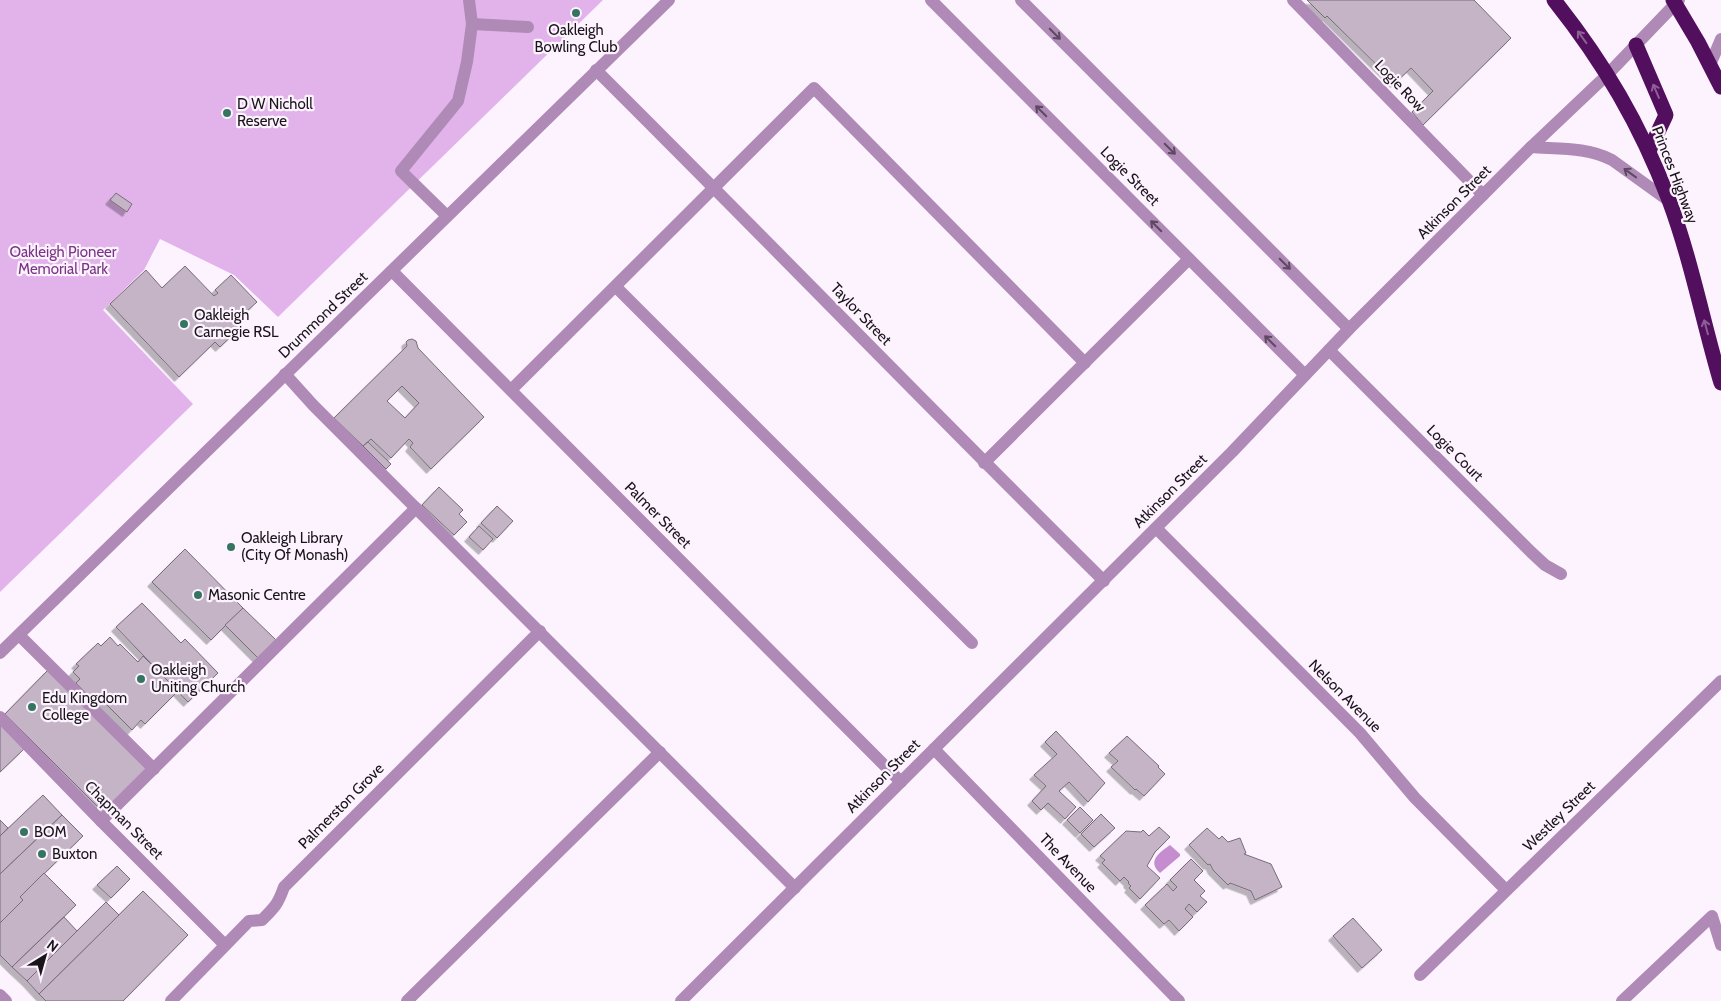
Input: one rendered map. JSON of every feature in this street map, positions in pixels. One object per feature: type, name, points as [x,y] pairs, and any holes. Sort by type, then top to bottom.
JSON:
[{"type":"highway","name":"Princes Highway","points":[[1554,0],[1607,75],[1629,110],[1649,151],[1669,201],[1721,383]]},
{"type":"highway","points":[[1675,1],[1721,87]]},
{"type":"highway","points":[[1636,45],[1666,115],[1649,151]]},
{"type":"street","points":[[447,216],[401,171],[458,101],[467,62],[472,24],[469,0]]},
{"type":"street","name":"Drummond Street","points":[[0,653],[668,0]]},
{"type":"street","name":"Logie Street","points":[[931,0],[1305,376]]},
{"type":"street","points":[[1021,0],[1350,329]]},
{"type":"street","name":"Logie Row","points":[[1293,0],[1483,195]]},
{"type":"street","name":"Atkinson Street","points":[[681,1001],[1104,581],[1329,350],[1531,147],[1607,75],[1675,1]]},
{"type":"street","points":[[472,24],[528,26]]},
{"type":"street","points":[[1710,65],[1721,39]]},
{"type":"street","name":"Taylor Street","points":[[596,70],[715,188],[984,463],[1104,581]]},
{"type":"street","points":[[511,390],[814,88],[1085,363]]},
{"type":"street","points":[[1531,147],[1582,151],[1603,155],[1669,201]]},
{"type":"street","points":[[984,463],[1189,259]]},
{"type":"street","name":"Palmer Street","points":[[392,271],[901,782]]},
{"type":"street","points":[[616,287],[972,644]]},
{"type":"street","name":"Logie Court","points":[[1329,350],[1531,552],[1545,565],[1561,574]]},
{"type":"street","points":[[285,374],[313,405],[795,888]]},
{"type":"street","points":[[101,821],[416,508]]},
{"type":"street","name":"Nelson Avenue","points":[[1156,528],[1360,733],[1415,798],[1506,890]]},
{"type":"street","name":"Palmerston Grove","points":[[171,1001],[250,921],[262,920],[277,905],[284,886],[540,631]]},
{"type":"street","points":[[19,635],[154,769]]},
{"type":"street","name":"Westley Street","points":[[1420,975],[1721,681]]},
{"type":"street","name":"Chapman Street","points":[[0,717],[225,945]]},
{"type":"street","name":"The Avenue","points":[[934,749],[1179,1001]]},
{"type":"street","points":[[408,1001],[660,752]]},
{"type":"street","points":[[1622,1001],[1712,916],[1721,945]]},
{"type":"street","points":[[0,995],[6,1001]]},
{"type":"green space","name":"Oakleigh Pioneer Memorial Park","points":[[0,0],[603,0],[278,317],[234,275],[160,239],[144,270],[103,310],[193,404],[0,592]]},
{"type":"shaded area","points":[[1170,845],[1180,856],[1160,873],[1156,869],[1156,858]]},
{"type":"building","points":[[1307,0],[1474,0],[1511,38],[1423,125],[1412,112],[1433,91],[1411,68],[1395,83],[1327,16],[1325,18]]},
{"type":"building","points":[[116,193],[132,204],[127,212],[110,200]]},
{"type":"building","name":"Oakleigh Carnegie RSL","points":[[185,266],[214,296],[218,293],[215,290],[231,275],[257,302],[236,321],[242,326],[220,347],[215,342],[179,377],[110,304],[146,270],[162,288]]},
{"type":"building","points":[[408,340],[416,341],[418,348],[484,417],[431,469],[410,447],[413,443],[409,439],[391,458],[371,439],[363,446],[334,418],[407,346],[406,342]],"holes":[[[402,386],[419,403],[405,418],[387,401]]]},
{"type":"building","points":[[368,442],[391,464],[386,469],[363,446]]},
{"type":"building","points":[[439,487],[463,510],[459,514],[467,522],[454,535],[422,505]]},
{"type":"building","points":[[497,506],[513,521],[497,538],[481,523]]},
{"type":"building","points":[[479,526],[493,539],[483,550],[469,537]]},
{"type":"building","name":"Masonic Centre","points":[[185,549],[243,608],[211,640],[152,582]]},
{"type":"building","points":[[142,603],[181,643],[185,639],[218,673],[188,702],[116,627]]},
{"type":"building","points":[[243,608],[276,640],[258,658],[225,625]]},
{"type":"building","points":[[110,637],[138,662],[143,656],[178,691],[145,724],[141,720],[132,730],[102,700],[97,705],[76,683],[80,679],[73,672],[79,666],[76,664],[98,643],[101,646]]},
{"type":"building","points":[[49,669],[148,768],[106,809],[100,809],[5,714]]},
{"type":"building","points":[[0,724],[24,749],[0,772]]},
{"type":"building","points":[[1056,731],[1105,783],[1088,802],[1069,782],[1059,791],[1076,807],[1065,819],[1048,803],[1041,810],[1032,801],[1046,786],[1034,775],[1057,754],[1045,742]]},
{"type":"building","points":[[1127,736],[1165,774],[1144,796],[1111,767],[1118,761],[1109,753]]},
{"type":"building","name":"BOM","points":[[43,795],[62,815],[0,874],[0,836]]},
{"type":"building","points":[[1080,807],[1093,820],[1080,833],[1067,820]]},
{"type":"building","points":[[1101,814],[1115,828],[1094,847],[1081,834]]},
{"type":"building","name":"Buxton","points":[[62,815],[83,836],[20,897],[23,900],[0,923],[0,874]]},
{"type":"building","points":[[0,820],[8,828],[0,836]]},
{"type":"building","points":[[1159,827],[1170,837],[1155,852],[1147,866],[1160,878],[1140,899],[1129,888],[1131,886],[1129,882],[1124,877],[1120,881],[1102,863],[1105,860],[1100,856],[1126,831],[1141,832],[1143,830],[1149,836]]},
{"type":"building","points":[[1207,828],[1219,839],[1222,836],[1228,842],[1240,838],[1246,853],[1244,854],[1271,864],[1282,887],[1255,900],[1251,891],[1230,883],[1228,885],[1213,870],[1210,864],[1208,865],[1189,845]]},
{"type":"building","points":[[1191,859],[1203,871],[1194,880],[1205,891],[1200,896],[1207,902],[1197,912],[1189,904],[1185,909],[1193,917],[1179,931],[1169,920],[1164,924],[1145,905],[1167,884],[1173,891],[1177,887],[1170,880]]},
{"type":"building","points":[[117,866],[130,879],[111,898],[97,885]]},
{"type":"building","points":[[44,873],[76,905],[12,967],[0,955],[0,923],[23,900],[20,897]]},
{"type":"building","points":[[143,891],[188,935],[123,1001],[46,1001],[39,994]]},
{"type":"building","points":[[106,902],[119,915],[39,994],[27,981]]},
{"type":"building","points":[[64,917],[77,931],[27,981],[12,967]]},
{"type":"building","points":[[1353,918],[1382,950],[1362,968],[1333,936]]},
{"type":"place","name":"Oakleigh Bowling Club","points":[[576,13]]},
{"type":"place","name":"D W Nicholl Reserve","points":[[227,113]]},
{"type":"place","name":"Oakleigh Carnegie RSL","points":[[184,324]]},
{"type":"place","name":"Oakleigh Library (City Of Monash)","points":[[231,547]]},
{"type":"place","name":"Masonic Centre","points":[[198,595]]},
{"type":"place","name":"Oakleigh Uniting Church","points":[[141,679]]},
{"type":"place","name":"Edu Kingdom College","points":[[32,707]]},
{"type":"place","name":"BOM","points":[[24,832]]},
{"type":"place","name":"Buxton","points":[[42,854]]}]
